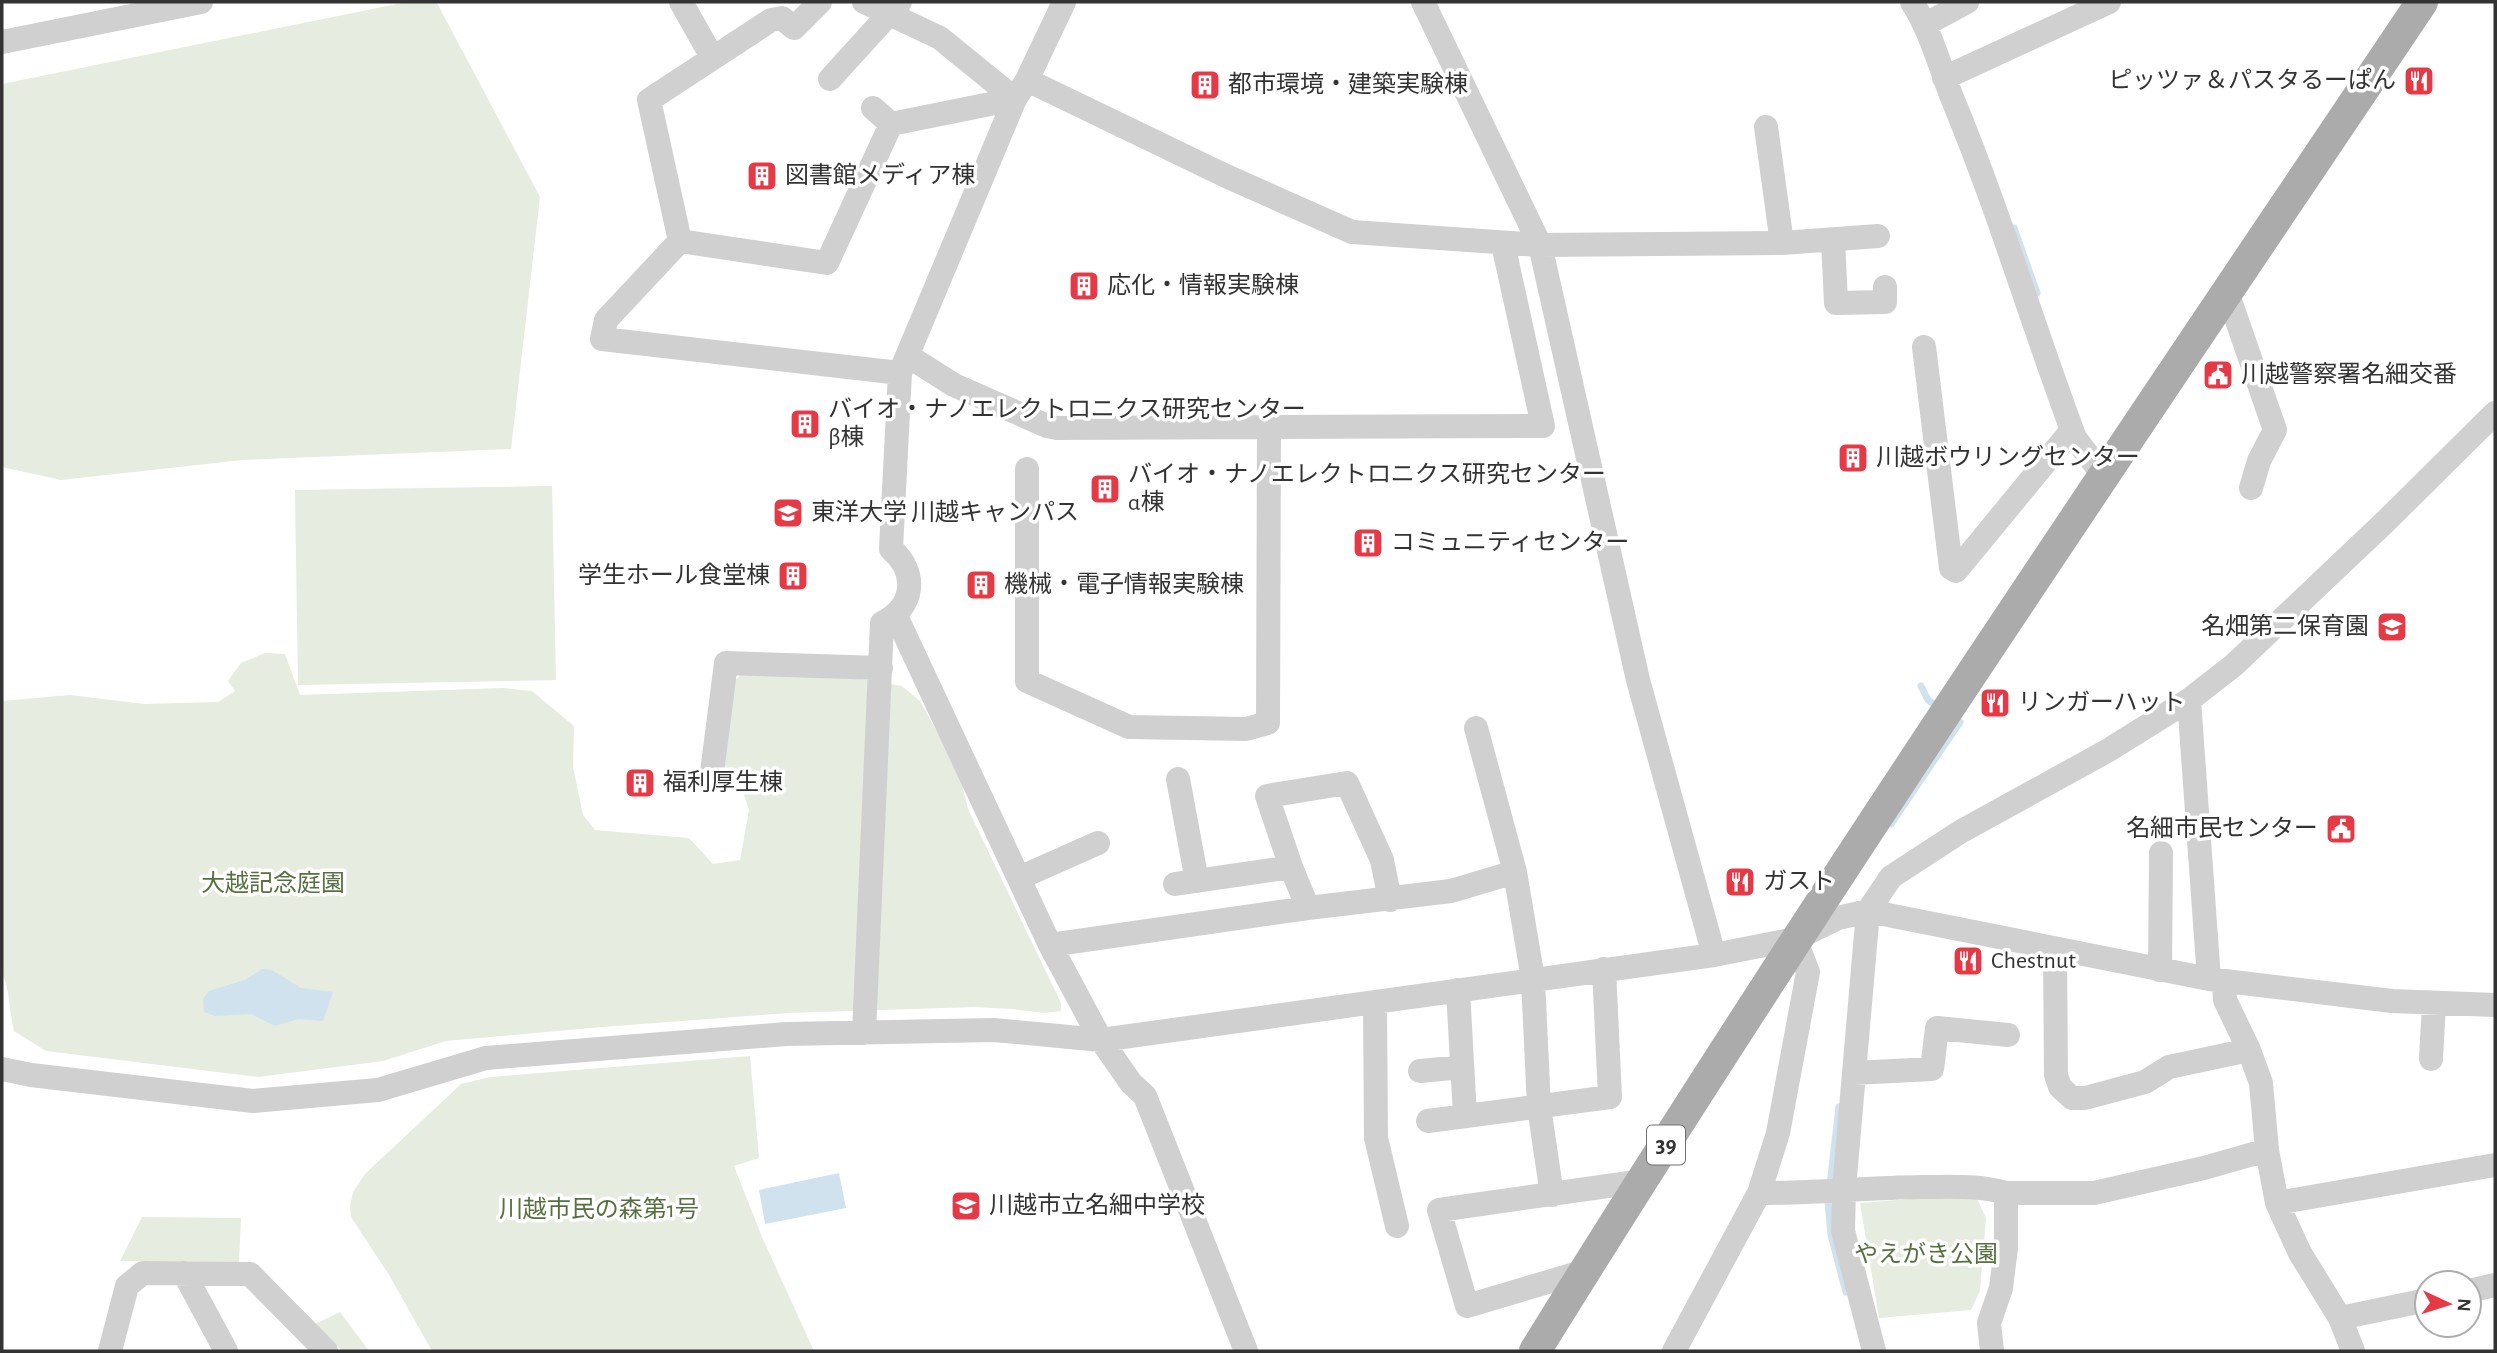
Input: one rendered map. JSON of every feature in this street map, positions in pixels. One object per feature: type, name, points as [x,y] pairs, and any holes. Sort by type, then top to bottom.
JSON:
[{"type":"main road","name":"39","points":[[1535,1351],[1795,939],[2422,2]]},
{"type":"street","points":[[2,42],[201,2]]},
{"type":"street","points":[[681,2],[712,57]]},
{"type":"street","points":[[680,241],[649,100],[771,20],[782,18],[794,28],[820,2]]},
{"type":"street","points":[[864,2],[896,8],[1021,89],[1352,232],[1540,245],[1782,243],[1878,236]]},
{"type":"street","points":[[864,1033],[882,622],[896,616],[907,601],[909,584],[903,559],[891,549],[904,365],[1021,89],[1064,2]]},
{"type":"street","points":[[1423,2],[1540,245],[1638,680],[1714,954]]},
{"type":"street","points":[[1912,2],[1926,24],[1944,78],[1971,143],[2075,438],[2103,475]]},
{"type":"street","points":[[1926,24],[1967,2]]},
{"type":"street","points":[[1944,78],[2109,2]]},
{"type":"street","points":[[830,79],[896,8]]},
{"type":"street","points":[[680,241],[827,263],[882,116],[1021,89]]},
{"type":"street","points":[[1766,127],[1782,243]]},
{"type":"street","points":[[1833,240],[1836,303],[1885,302],[1885,287]]},
{"type":"street","points":[[680,241],[606,320],[603,339],[904,365],[1047,426],[1543,426],[1503,244]]},
{"type":"street","points":[[2227,292],[2275,430],[2259,461],[2251,488]]},
{"type":"street","points":[[1924,347],[1951,568],[1956,571],[2072,430]]},
{"type":"street","points":[[1874,1351],[1834,1190],[1854,1073],[1868,911],[1891,877],[1959,832],[2107,751],[2189,700],[2254,646],[2386,521],[2495,412]]},
{"type":"street","points":[[1027,469],[1027,681],[1129,727],[1246,729],[1268,723],[1269,426]]},
{"type":"street","points":[[896,616],[1050,945],[1101,1040],[1131,1083],[1145,1096],[1246,1351]]},
{"type":"street","points":[[712,772],[726,663],[881,668]]},
{"type":"street","points":[[2189,700],[2217,980],[2261,1083],[2267,1150],[2277,1203],[2300,1253],[2340,1318],[2353,1351]]},
{"type":"street","points":[[1476,728],[1515,872],[1533,979],[1539,1107],[1552,1195]]},
{"type":"street","points":[[1178,779],[1186,883],[1291,867]]},
{"type":"street","points":[[1308,908],[1267,796],[1347,783],[1382,860],[1390,900]]},
{"type":"street","points":[[1019,878],[1098,843]]},
{"type":"street","points":[[2160,970],[2161,853]]},
{"type":"street","points":[[1050,945],[1308,908],[1451,891],[1515,872]]},
{"type":"street","points":[[2,1069],[31,1075],[253,1101],[377,1090],[486,1058],[786,1034],[994,1030],[1101,1040],[1714,954],[1795,939],[1838,918],[1868,911],[2217,980],[2392,1001],[2495,1005]]},
{"type":"street","points":[[1674,1351],[1759,1193],[1778,1133],[1808,972],[1795,939]]},
{"type":"street","points":[[2056,949],[2056,1075],[2066,1095],[2085,1098],[2145,1082],[2169,1066],[2249,1050]]},
{"type":"street","points":[[1428,1121],[1610,1097],[1604,969]]},
{"type":"street","points":[[1458,990],[1465,1116]]},
{"type":"street","points":[[1375,1003],[1376,1138],[1397,1226]]},
{"type":"street","points":[[2431,1059],[2434,1003]]},
{"type":"street","points":[[1854,1073],[1932,1069],[1937,1028],[2008,1035]]},
{"type":"street","points":[[1420,1071],[1462,1067]]},
{"type":"street","points":[[1759,1193],[1983,1186],[2006,1193],[2094,1193],[2204,1168],[2267,1150]]},
{"type":"street","points":[[2277,1203],[2495,1165]]},
{"type":"street","points":[[1585,1271],[1467,1306],[1439,1210],[1643,1181]]},
{"type":"street","points":[[1992,1351],[1989,1323],[2001,1288],[2006,1248],[2006,1193]]},
{"type":"street","points":[[110,1351],[127,1286],[142,1272],[250,1274],[326,1351]]},
{"type":"street","points":[[184,1273],[226,1351]]},
{"type":"street","points":[[2340,1318],[2413,1303]]},
{"type":"green space","points":[[407,2],[437,3],[540,197],[511,449],[242,460],[61,480],[2,467],[2,84]]},
{"type":"green space","points":[[552,486],[556,680],[298,685],[295,490]]},
{"type":"green space","name":"大越記念庭園","points":[[265,653],[285,654],[300,695],[503,688],[532,691],[574,726],[573,767],[583,815],[595,830],[689,838],[713,864],[740,860],[749,810],[737,774],[721,764],[731,685],[742,673],[855,678],[902,686],[920,701],[959,772],[968,809],[1061,1003],[1061,1011],[1044,1013],[974,1007],[788,1013],[602,1027],[446,1041],[383,1061],[258,1077],[46,1051],[14,1031],[7,986],[2,972],[2,701],[70,695],[144,704],[218,702],[235,691],[228,681],[241,663]]},
{"type":"green space","name":"川越市民の森第1号","points":[[750,1056],[759,1158],[734,1166],[762,1237],[814,1351],[432,1351],[389,1275],[351,1217],[350,1206],[353,1192],[365,1174],[461,1084],[490,1077]]},
{"type":"green space","name":"やえがき公園","points":[[1975,1194],[1986,1218],[1980,1291],[1971,1310],[1879,1318],[1860,1203]]},
{"type":"green space","points":[[142,1217],[241,1218],[239,1262],[120,1261]]},
{"type":"green space","points":[[340,1312],[369,1351],[342,1351],[315,1324]]},
{"type":"water","points":[[262,969],[272,970],[301,988],[333,992],[323,1021],[298,1019],[275,1026],[251,1014],[215,1016],[204,1012],[203,999],[209,991],[245,980]]},
{"type":"water","points":[[839,1173],[846,1208],[765,1224],[759,1190]]},
{"type":"waterway","points":[[2014,228],[2037,293]]},
{"type":"waterway","points":[[1921,686],[1928,700],[1940,709]]},
{"type":"waterway","points":[[1891,824],[1960,722],[1953,717]]},
{"type":"waterway","points":[[1839,1107],[1828,1202],[1831,1235],[1846,1292]]},
{"type":"place","name":"ピッツァ＆パスタるーぱん","points":[[2419,81]]},
{"type":"place","name":"都市環境・建築実験棟","points":[[1205,85]]},
{"type":"place","name":"図書館メディア棟","points":[[762,176]]},
{"type":"place","name":"応化・情報実験棟","points":[[1084,286]]},
{"type":"place","name":"川越警察署名細交番","points":[[2218,375]]},
{"type":"place","name":"バイオ・ナノエレクトロニクス研究センター β棟","points":[[805,424]]},
{"type":"place","name":"川越ボウリングセンター","points":[[1853,458]]},
{"type":"place","name":"バイオ・ナノエレクトロニクス研究センター α棟","points":[[1105,489]]},
{"type":"place","name":"東洋大学 川越キャンパス","points":[[788,513]]},
{"type":"place","name":"コミュニティセンター","points":[[1368,543]]},
{"type":"place","name":"学生ホール食堂棟","points":[[793,576]]},
{"type":"place","name":"機械・電子情報実験棟","points":[[981,585]]},
{"type":"place","name":"名畑第二保育園","points":[[2392,627]]},
{"type":"place","name":"リンガーハット","points":[[1995,703]]},
{"type":"place","name":"福利厚生棟","points":[[640,783]]},
{"type":"place","name":"名細市民センター","points":[[2341,829]]},
{"type":"place","name":"ガスト","points":[[1740,882]]},
{"type":"place","name":"Chestnut","points":[[1968,961]]},
{"type":"place","name":"川越市立名細中学校","points":[[966,1206]]}]
